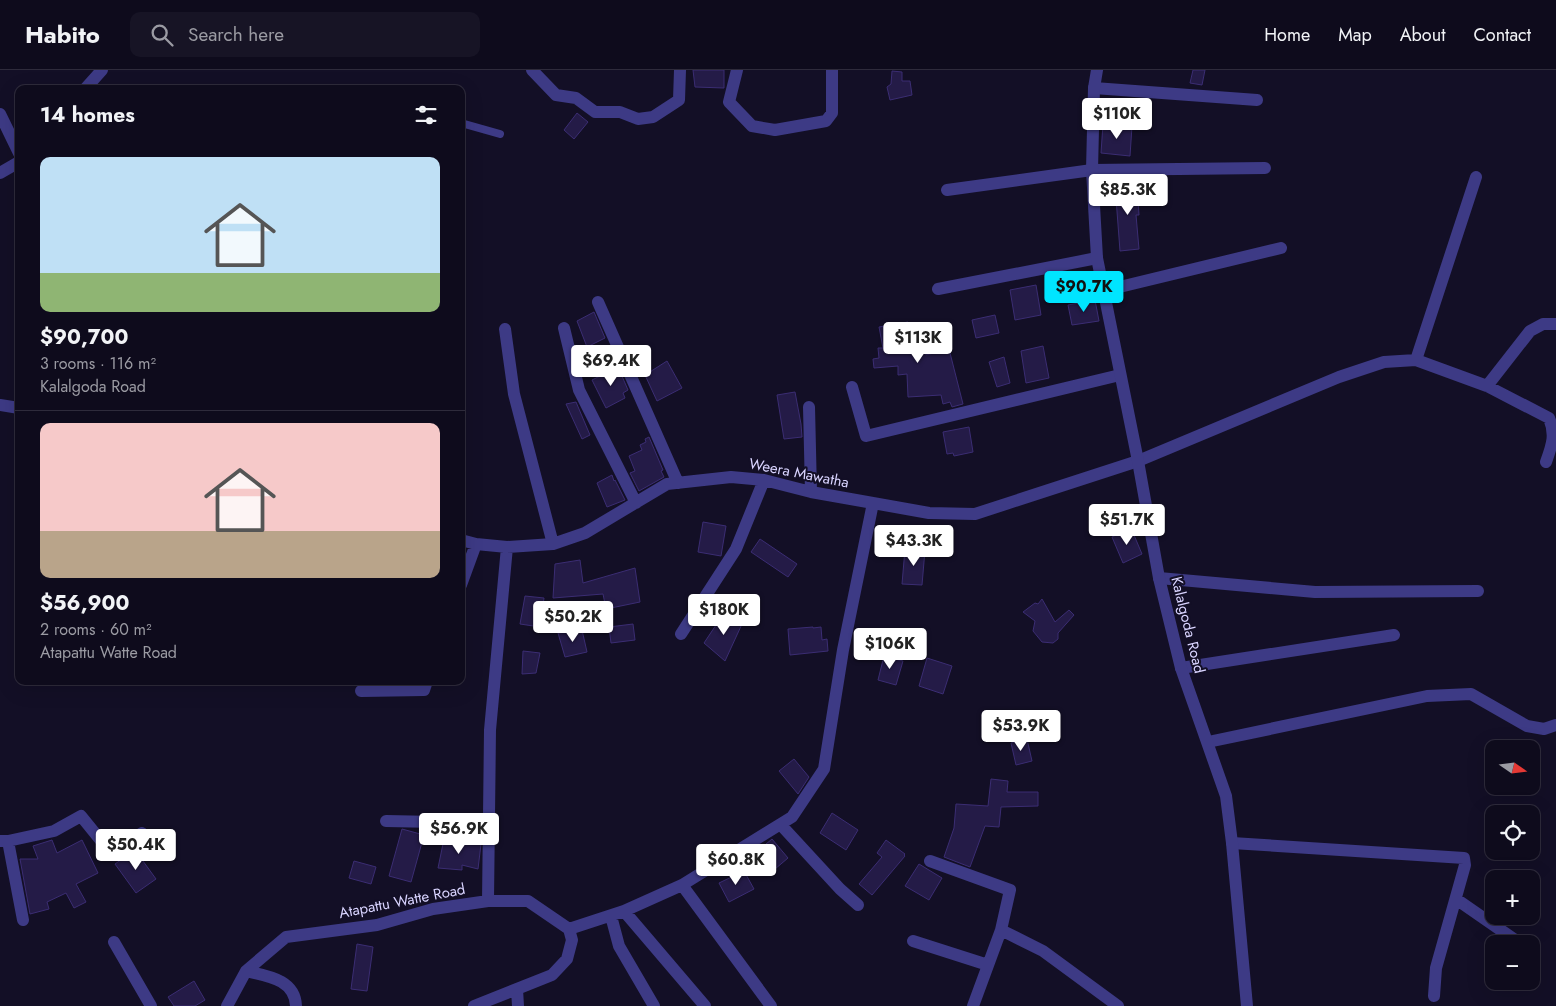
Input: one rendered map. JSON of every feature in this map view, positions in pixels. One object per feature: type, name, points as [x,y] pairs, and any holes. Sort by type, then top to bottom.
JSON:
[{"type":"street","points":[[89,85],[102,70]]},
{"type":"street","points":[[532,70],[556,95],[576,98],[595,112],[620,112],[638,119],[653,117],[679,100],[680,70]]},
{"type":"street","points":[[737,70],[729,102],[752,126],[775,130],[826,121],[832,113],[832,70]]},
{"type":"street","name":"Kalalgoda Road","points":[[1097,70],[1094,88],[1092,170],[1097,258],[1138,461],[1159,578],[1181,668],[1226,796],[1247,1006]]},
{"type":"street","points":[[1094,88],[1257,100]]},
{"type":"street","points":[[0,114],[15,145]]},
{"type":"street","points":[[0,173],[15,164]]},
{"type":"street","points":[[947,190],[1092,170],[1265,168]]},
{"type":"street","points":[[1476,177],[1416,360],[1487,386],[1549,418],[1553,428],[1553,442],[1546,462]]},
{"type":"street","points":[[1103,291],[1281,248]]},
{"type":"street","points":[[938,289],[1097,258]]},
{"type":"street","points":[[598,302],[678,483]]},
{"type":"street","points":[[1487,386],[1530,331],[1543,324],[1556,324]]},
{"type":"street","points":[[564,328],[579,390],[636,503]]},
{"type":"street","points":[[504,329],[514,394],[553,544]]},
{"type":"street","name":"Weera Mawatha","points":[[465,541],[507,547],[553,544],[585,533],[667,484],[730,477],[764,480],[810,492],[929,513],[975,514],[1138,461],[1339,377],[1384,362],[1416,360]]},
{"type":"street","points":[[852,386],[866,436],[1120,375]]},
{"type":"street","points":[[0,405],[15,407]]},
{"type":"street","points":[[809,407],[810,492]]},
{"type":"street","points":[[681,634],[736,549],[764,480]]},
{"type":"street","points":[[474,1006],[552,975],[567,959],[572,940],[569,929],[624,911],[682,885],[792,817],[824,769],[843,650],[873,503]]},
{"type":"street","points":[[465,574],[476,544]]},
{"type":"street","points":[[488,901],[490,730],[507,547]]},
{"type":"street","points":[[1159,578],[1315,592],[1478,591]]},
{"type":"street","points":[[1181,668],[1394,635]]},
{"type":"street","points":[[361,690],[424,690],[426,685]]},
{"type":"street","points":[[1208,742],[1427,696],[1471,694],[1527,726],[1544,729],[1556,724]]},
{"type":"street","points":[[24,920],[4,841],[54,830],[81,816],[111,853],[142,833]]},
{"type":"street","points":[[386,821],[488,823]]},
{"type":"street","points":[[781,825],[840,889],[858,905]]},
{"type":"street","points":[[1232,843],[1464,858],[1465,866],[1436,968],[1434,996]]},
{"type":"street","points":[[930,862],[1010,890],[1001,930],[973,1006]]},
{"type":"street","points":[[682,885],[771,1006]]},
{"type":"street","points":[[1456,899],[1508,935]]},
{"type":"street","name":"Atapattu Watte Road","points":[[227,1006],[246,971],[286,937],[377,925],[433,908],[488,901],[528,901],[569,929]]},
{"type":"street","points":[[624,911],[705,1006]]},
{"type":"street","points":[[610,916],[619,946],[654,1006]]},
{"type":"street","points":[[1001,930],[1043,951],[1118,1006]]},
{"type":"street","points":[[913,941],[988,965]]},
{"type":"street","points":[[114,942],[151,1006]]},
{"type":"street","points":[[246,971],[274,978],[288,985],[295,997],[296,1006]]},
{"type":"street","points":[[517,989],[518,1006]]},
{"type":"lane","points":[[465,124],[500,134]]},
{"type":"building","points":[[693,70],[724,70],[724,88],[695,87]]},
{"type":"building","points":[[1193,70],[1205,70],[1202,85],[1190,83]]},
{"type":"building","points":[[892,71],[902,72],[902,81],[910,81],[912,95],[890,100],[887,87],[891,84]]},
{"type":"building","points":[[577,113],[588,122],[574,139],[564,130]]},
{"type":"building","points":[[1103,124],[1132,126],[1130,156],[1101,153]]},
{"type":"building","points":[[1137,184],[1139,215],[1136,215],[1139,249],[1120,251],[1115,185]]},
{"type":"building","points":[[1036,285],[1041,315],[1015,320],[1010,290]]},
{"type":"building","points":[[1095,300],[1099,321],[1072,325],[1068,305]]},
{"type":"building","points":[[594,312],[605,338],[587,347],[577,321]]},
{"type":"building","points":[[995,315],[999,333],[976,338],[972,320]]},
{"type":"building","points":[[908,322],[908,326],[919,324],[926,355],[949,349],[963,404],[952,407],[950,402],[943,404],[941,395],[908,397],[907,374],[898,375],[898,366],[874,368],[873,359],[879,358],[878,348],[883,348],[879,327]]},
{"type":"building","points":[[1043,346],[1049,378],[1026,383],[1021,351]]},
{"type":"building","points":[[1004,357],[1010,383],[997,387],[989,362]]},
{"type":"building","points":[[667,361],[682,388],[657,401],[645,375]]},
{"type":"building","points":[[618,367],[628,390],[623,393],[625,398],[606,408],[592,380]]},
{"type":"building","points":[[795,392],[802,437],[784,439],[777,395]]},
{"type":"building","points":[[576,402],[590,435],[582,439],[566,404]]},
{"type":"building","points":[[969,427],[973,452],[954,456],[953,453],[947,454],[943,432]]},
{"type":"building","points":[[649,437],[663,470],[661,471],[664,477],[639,491],[630,473],[635,471],[629,456],[642,450],[640,445],[646,442],[645,439]]},
{"type":"building","points":[[612,475],[625,500],[607,507],[597,483]]},
{"type":"building","points":[[703,522],[726,526],[721,556],[698,552]]},
{"type":"building","points":[[1131,528],[1142,554],[1123,563],[1112,537]]},
{"type":"building","points":[[760,539],[797,564],[788,577],[751,552]]},
{"type":"building","points":[[905,549],[925,550],[922,585],[902,584]]},
{"type":"building","points":[[580,560],[583,583],[635,568],[640,602],[606,609],[603,594],[553,598],[555,564]]},
{"type":"building","points":[[525,596],[544,598],[540,627],[520,624]]},
{"type":"building","points":[[1042,599],[1055,622],[1069,610],[1074,615],[1058,633],[1058,639],[1053,643],[1042,642],[1033,631],[1035,621],[1023,612],[1035,603],[1038,604]]},
{"type":"building","points":[[724,613],[742,624],[725,661],[704,643]]},
{"type":"building","points":[[633,624],[635,640],[611,643],[609,627]]},
{"type":"building","points":[[821,627],[822,640],[827,639],[828,651],[790,655],[788,629]]},
{"type":"building","points":[[582,630],[587,652],[565,657],[558,633]]},
{"type":"building","points":[[523,651],[540,653],[536,673],[522,674]]},
{"type":"building","points":[[884,656],[903,661],[896,685],[878,680]]},
{"type":"building","points":[[927,658],[952,666],[943,694],[919,686]]},
{"type":"building","points":[[1027,739],[1032,761],[1016,765],[1011,743]]},
{"type":"building","points":[[794,759],[809,777],[798,794],[779,771]]},
{"type":"building","points":[[991,779],[1008,781],[1007,792],[1038,792],[1038,806],[1001,807],[999,827],[985,826],[970,867],[944,857],[954,828],[956,804],[988,806]]},
{"type":"building","points":[[832,813],[858,830],[846,850],[820,833]]},
{"type":"building","points":[[402,829],[424,835],[411,882],[389,876]]},
{"type":"building","points":[[444,839],[481,844],[478,869],[462,865],[462,870],[438,868]]},
{"type":"building","points":[[772,839],[788,858],[768,875],[752,856]]},
{"type":"building","points":[[52,840],[57,853],[82,840],[98,873],[76,884],[86,902],[74,908],[66,893],[47,902],[49,909],[30,914],[20,859],[38,859],[33,846]]},
{"type":"building","points":[[886,840],[905,854],[905,856],[872,895],[859,884],[882,857],[877,853]]},
{"type":"building","points":[[135,850],[156,879],[136,893],[115,864]]},
{"type":"building","points":[[354,861],[376,867],[371,884],[349,878]]},
{"type":"building","points":[[919,864],[942,878],[929,900],[905,886]]},
{"type":"building","points":[[744,871],[754,889],[729,902],[719,883]]},
{"type":"building","points":[[357,944],[373,947],[367,991],[351,989]]},
{"type":"building","points":[[194,981],[205,1000],[195,1006],[174,1006],[168,997]]}]
